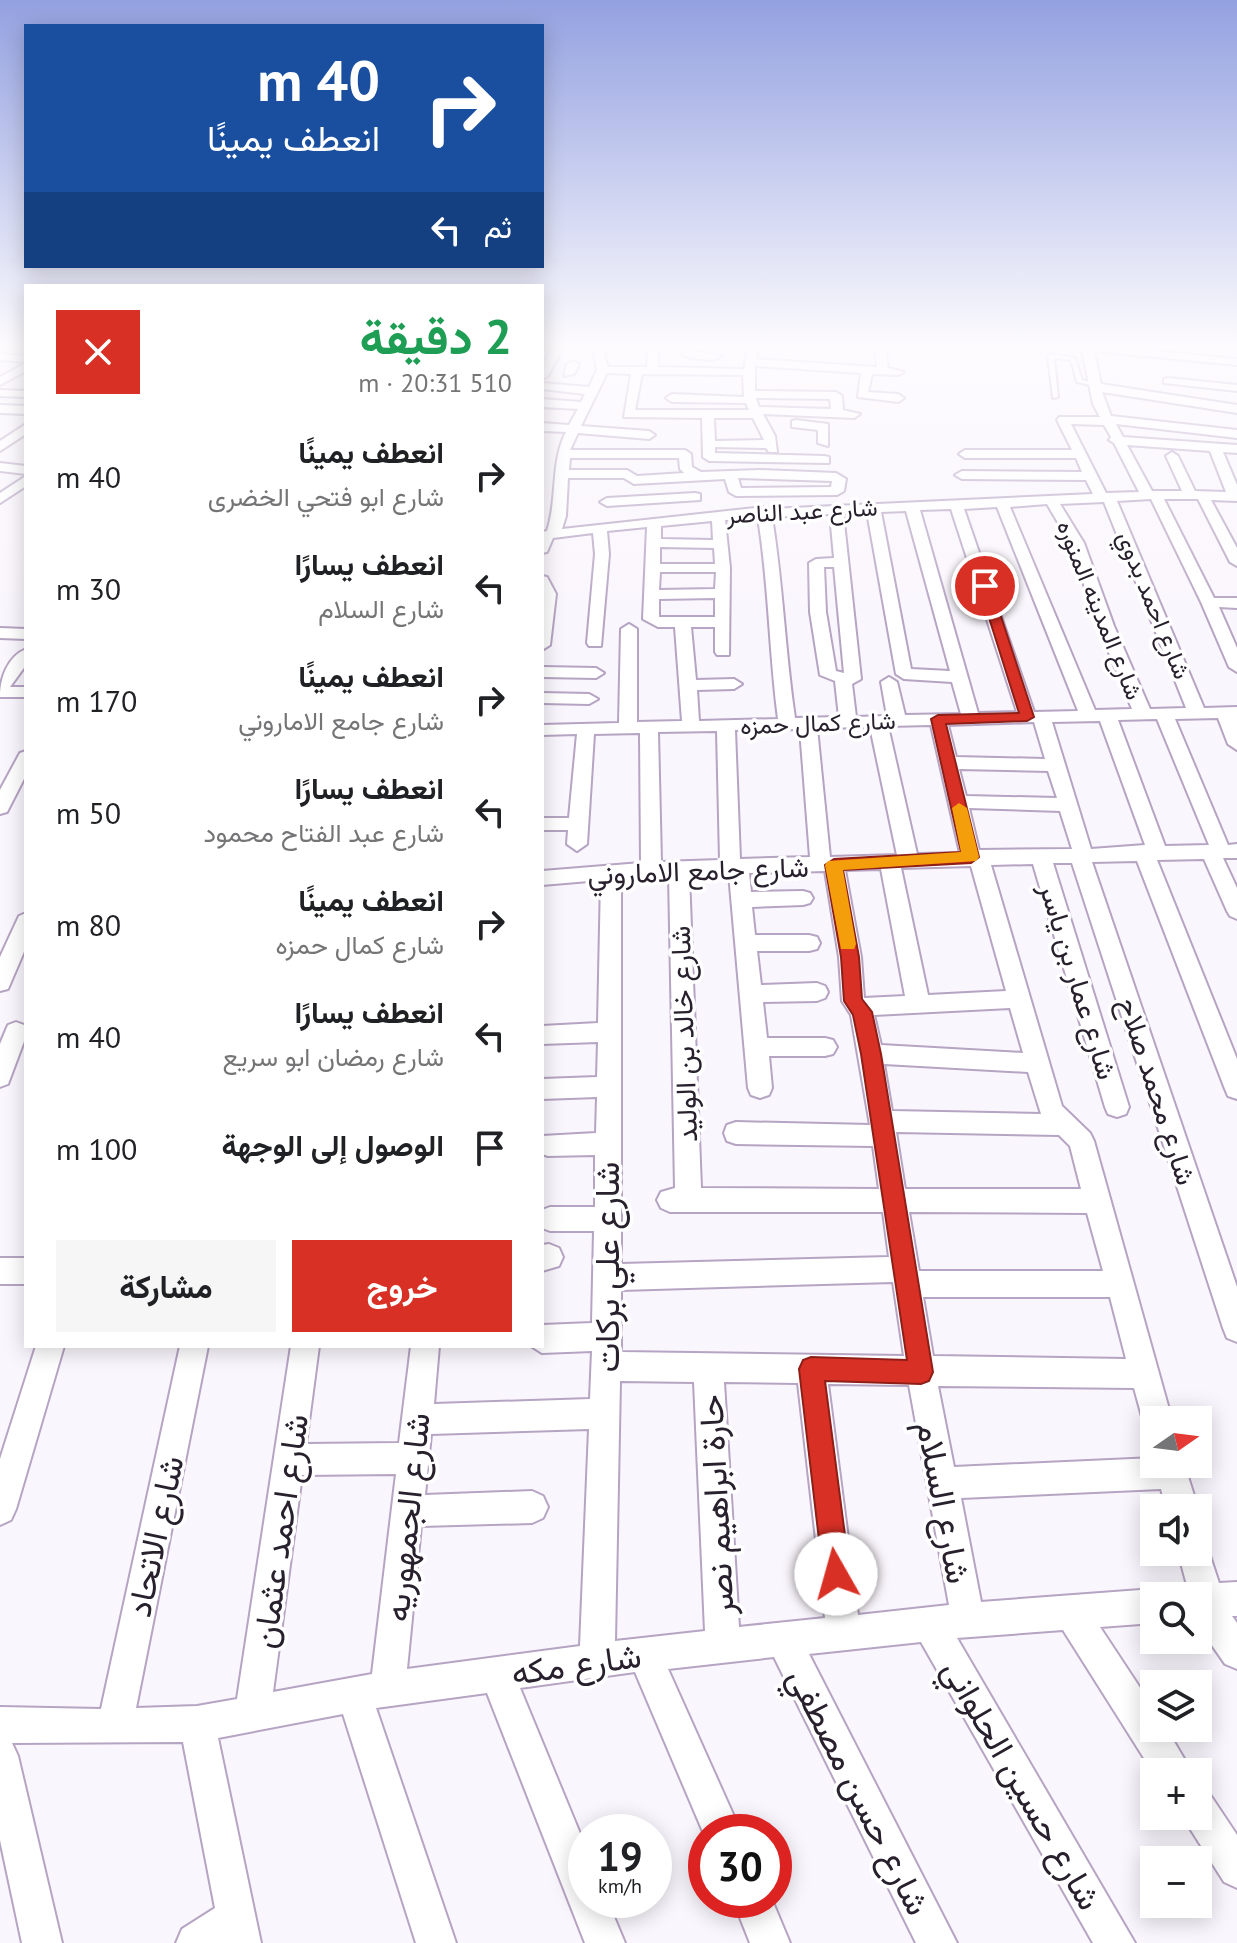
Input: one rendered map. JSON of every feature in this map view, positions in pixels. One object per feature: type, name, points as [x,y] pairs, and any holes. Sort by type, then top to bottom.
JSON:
[{"type":"street","points":[[544,538],[553,534],[559,516],[563,454],[571,437]]},
{"type":"street","points":[[661,437],[669,454]]},
{"type":"street","points":[[704,437],[710,457],[824,460]]},
{"type":"street","points":[[717,437],[773,447],[768,437]]},
{"type":"street","points":[[824,437],[824,443]]},
{"type":"street","name":"شارع احمد بدوي","points":[[1071,437],[1105,498],[1153,600],[1197,713]]},
{"type":"street","points":[[1114,437],[1151,494],[1209,602],[1230,633],[1237,665]]},
{"type":"street","points":[[1115,440],[1217,453],[1237,461]]},
{"type":"street","points":[[1217,453],[1237,449]]},
{"type":"street","points":[[1217,453],[1236,497]]},
{"type":"street","points":[[563,454],[644,461],[669,454],[686,454],[685,467],[694,477],[695,497],[712,516],[722,544],[723,652]]},
{"type":"street","points":[[965,454],[1080,454]]},
{"type":"street","points":[[1172,456],[1237,562]]},
{"type":"street","points":[[0,467],[24,470]]},
{"type":"street","points":[[562,474],[627,474],[634,480],[730,475],[736,492],[832,492],[837,491],[838,485]]},
{"type":"street","points":[[595,643],[606,526],[605,475]]},
{"type":"street","points":[[962,475],[1091,476]]},
{"type":"street","points":[[0,499],[24,481]]},
{"type":"street","name":"شارع المدينه المنوره","points":[[1143,714],[1106,626],[1077,543],[1052,501],[1151,494],[1236,497]]},
{"type":"street","points":[[607,502],[695,497]]},
{"type":"street","points":[[0,499],[24,503]]},
{"type":"street","name":"شارع عبد الناصر","points":[[553,534],[764,511],[1052,501]]},
{"type":"street","points":[[1002,503],[1097,715],[1151,852],[1237,1089]]},
{"type":"street","name":"شارع محمد صلاح","points":[[956,505],[1034,717],[1056,765],[1081,854],[1237,1328]]},
{"type":"street","points":[[912,507],[971,718]]},
{"type":"street","points":[[873,508],[904,674],[959,677]]},
{"type":"street","points":[[836,509],[855,678],[828,675],[818,612],[815,565],[822,561],[841,562]]},
{"type":"street","points":[[764,511],[773,566],[777,653],[787,723]]},
{"type":"street","points":[[654,521],[652,620],[723,622]]},
{"type":"street","points":[[654,543],[722,544]]},
{"type":"street","points":[[653,568],[723,568]]},
{"type":"street","points":[[544,585],[548,594],[544,628]]},
{"type":"street","points":[[652,595],[723,593]]},
{"type":"street","points":[[1209,602],[1237,603]]},
{"type":"street","points":[[683,622],[691,726]]},
{"type":"street","points":[[628,728],[629,629]]},
{"type":"street","points":[[0,633],[24,634]]},
{"type":"street","points":[[0,691],[24,657]]},
{"type":"street","points":[[544,672],[596,673]]},
{"type":"street","points":[[843,678],[848,722]]},
{"type":"street","points":[[889,682],[887,721],[900,862],[918,1003]]},
{"type":"street","points":[[688,685],[734,684]]},
{"type":"street","points":[[0,691],[24,692]]},
{"type":"street","points":[[544,698],[589,699]]},
{"type":"street","points":[[1231,712],[1237,744]]},
{"type":"street","name":"شارع كمال حمزه","points":[[544,730],[1231,712]]},
{"type":"street","points":[[1164,714],[1223,851],[1237,911]]},
{"type":"street","points":[[938,719],[958,802],[1050,1107],[1081,1141],[1153,1406]]},
{"type":"street","name":"شارع السلام","points":[[808,723],[827,865],[850,957],[853,1001],[859,1007],[871,1054],[921,1372],[968,1620]]},
{"type":"street","points":[[726,725],[734,867],[741,900],[760,1088]]},
{"type":"street","points":[[649,727],[651,869]]},
{"type":"street","points":[[544,825],[578,834],[586,729]]},
{"type":"street","points":[[0,769],[24,763]]},
{"type":"street","points":[[0,808],[24,763]]},
{"type":"street","points":[[948,763],[1056,765]]},
{"type":"street","points":[[958,802],[1068,805]]},
{"type":"street","name":"شارع جامع الاماروني","points":[[544,878],[651,869],[1223,851]]},
{"type":"street","name":"شارع عمار بن ياسر","points":[[1040,855],[1117,1107]]},
{"type":"street","name":"شارع خالد بن الوليد","points":[[679,868],[679,1200],[893,1200]]},
{"type":"street","name":"شارع علي بركات","points":[[597,1660],[608,1277],[607,1087],[611,874]]},
{"type":"street","points":[[741,900],[803,898]]},
{"type":"street","points":[[0,983],[24,926]]},
{"type":"street","points":[[745,943],[809,943]]},
{"type":"street","points":[[751,994],[817,992]]},
{"type":"street","points":[[859,1007],[1019,999]]},
{"type":"street","points":[[0,1077],[14,1031]]},
{"type":"street","points":[[544,1035],[608,1032]]},
{"type":"street","points":[[756,1047],[825,1047]]},
{"type":"street","points":[[871,1054],[1037,1063]]},
{"type":"street","points":[[544,1089],[607,1087]]},
{"type":"street","points":[[736,1133],[1065,1125]]},
{"type":"street","points":[[548,1145],[607,1144]]},
{"type":"street","points":[[893,1200],[1096,1201]]},
{"type":"street","points":[[550,1219],[607,1219]]},
{"type":"street","points":[[0,1271],[24,1271]]},
{"type":"street","points":[[608,1277],[906,1276],[1119,1284]]},
{"type":"street","points":[[544,1339],[708,1366],[1144,1374]]},
{"type":"street","points":[[0,1509],[49,1348]]},
{"type":"street","name":"شارع الاتحاد","points":[[115,1727],[194,1348]]},
{"type":"street","name":"شارع احمد عثمان","points":[[252,1715],[305,1348]]},
{"type":"street","name":"شارع الجمهوريه","points":[[371,1691],[407,1511],[425,1348]]},
{"type":"street","name":"حارة ابراهيم نصر","points":[[708,1366],[723,1645]]},
{"type":"street","points":[[811,1369],[844,1633]]},
{"type":"street","points":[[416,1420],[604,1413]]},
{"type":"street","points":[[289,1460],[412,1458]]},
{"type":"street","points":[[942,1483],[1140,1470]]},
{"type":"street","points":[[407,1511],[532,1507]]},
{"type":"street","points":[[1212,1602],[1237,1652]]},
{"type":"street","name":"شارع مكه","points":[[0,1725],[115,1727],[197,1724],[371,1691],[644,1654],[968,1620],[1140,1607]]},
{"type":"street","points":[[1072,1614],[1165,1758]]},
{"type":"street","name":"شارع حسين الحلواني","points":[[930,1624],[1115,1943]]},
{"type":"street","name":"شارع حسن مصطفي","points":[[783,1639],[937,1943]]},
{"type":"street","points":[[644,1654],[714,1814]]},
{"type":"street","points":[[497,1674],[568,1850]]},
{"type":"street","points":[[371,1691],[436,1943]]},
{"type":"street","points":[[196,1943],[238,1930],[197,1724]]},
{"type":"street","points":[[0,1756],[42,1943]]},
{"type":"street","points":[[1212,1830],[1237,1869]]},
{"type":"street","points":[[595,1918],[605,1943]]},
{"type":"street","points":[[760,1918],[770,1943]]},
{"type":"slow traffic","points":[[848,944],[834,865],[971,857],[959,808]]},
{"type":"route","points":[[836,1574],[811,1369],[921,1372],[871,1054],[862,1012],[853,1001],[850,957],[834,865],[971,857],[938,719],[1027,717],[985,586]]}]
